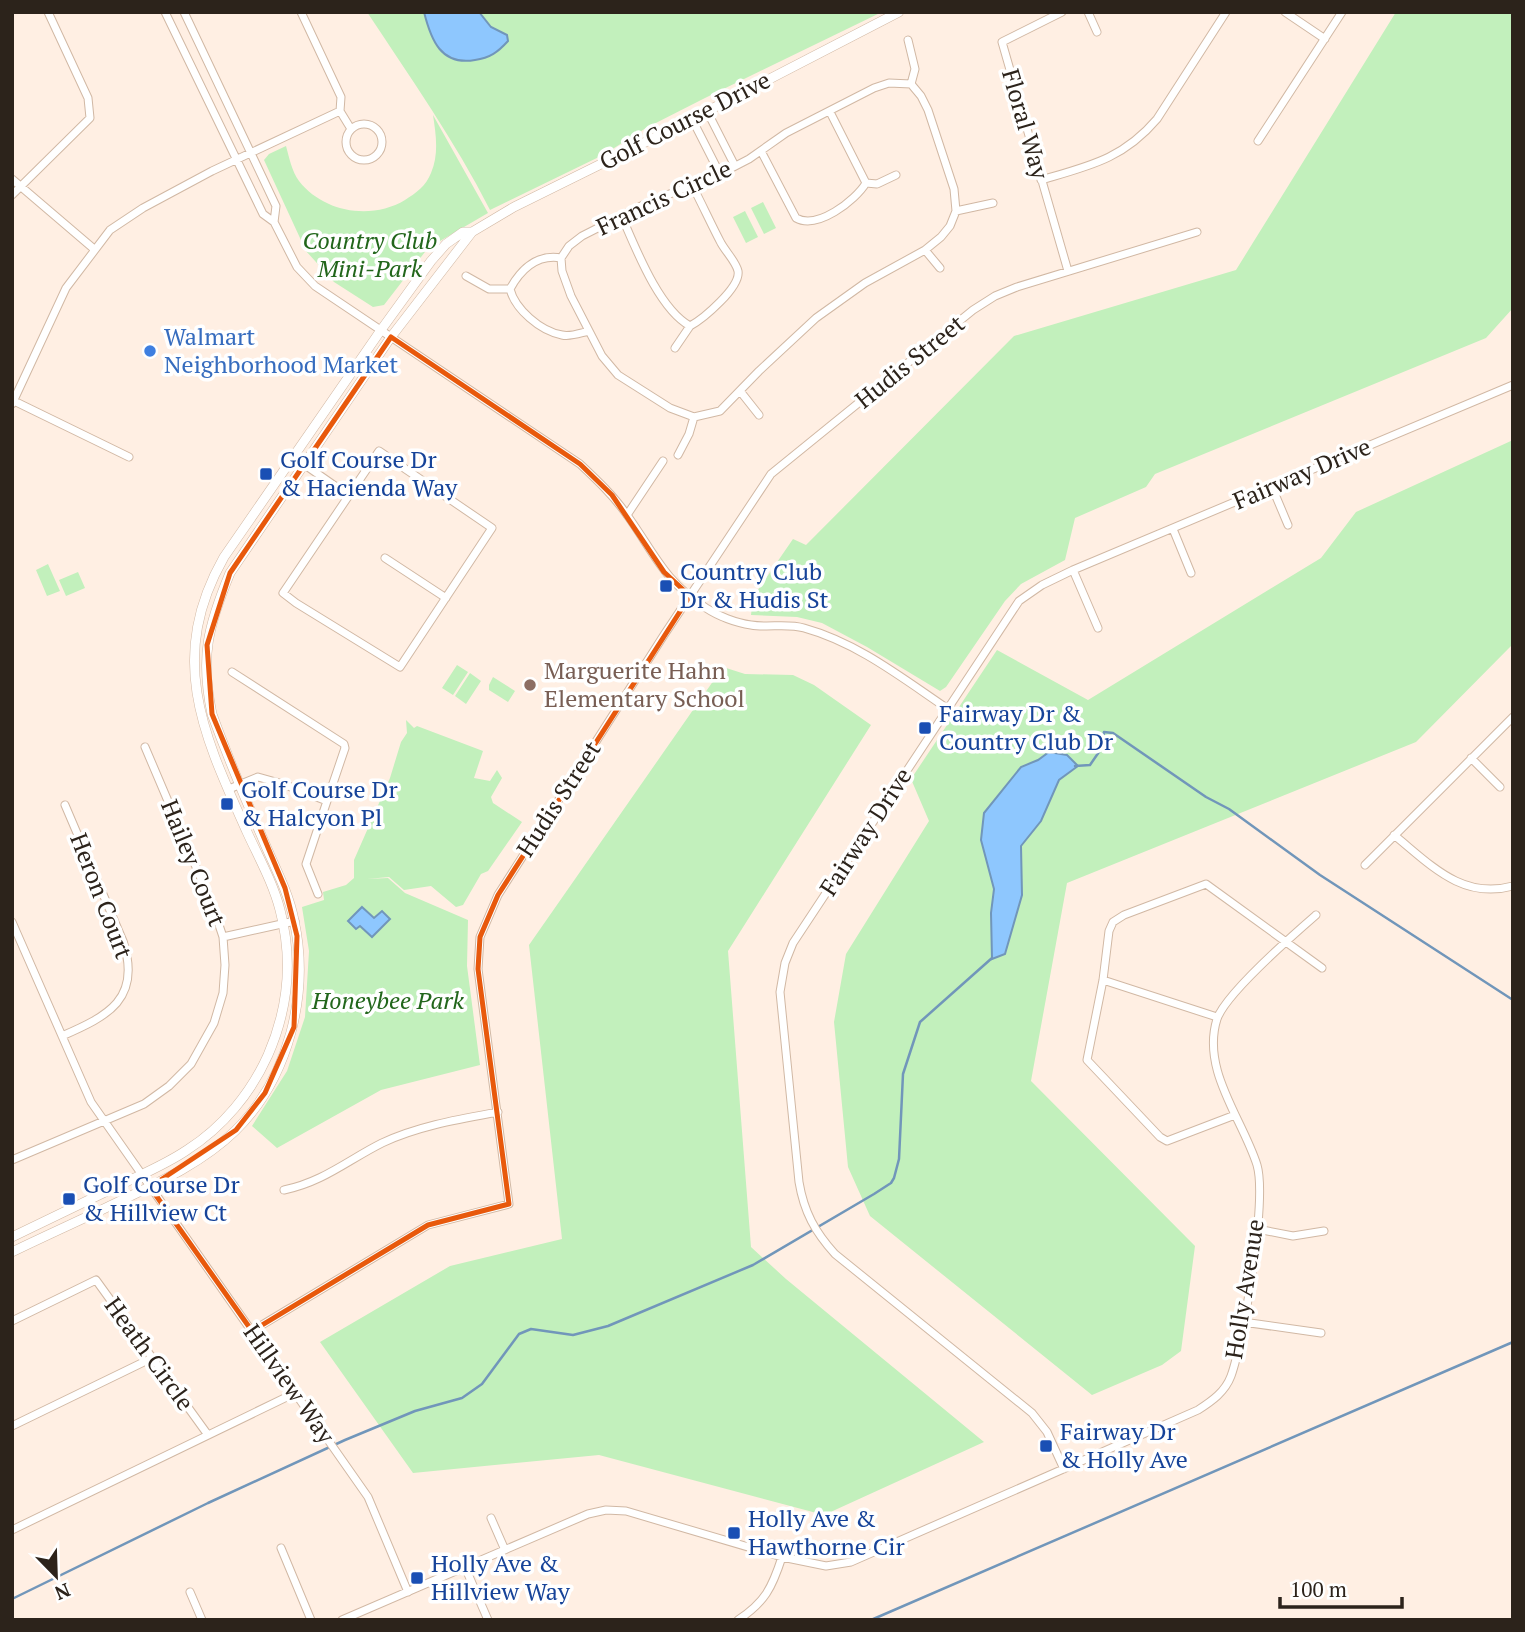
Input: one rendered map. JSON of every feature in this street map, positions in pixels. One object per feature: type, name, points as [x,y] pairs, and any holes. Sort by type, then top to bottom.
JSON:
[{"type":"street","points":[[12,195],[90,118],[88,98],[48,12]]},
{"type":"street","points":[[165,12],[240,158],[263,214],[274,222],[297,267],[315,286],[580,464],[612,495],[664,572],[707,608],[727,618],[751,625],[801,627],[858,649],[948,709]]},
{"type":"street","points":[[184,12],[276,206],[274,222]]},
{"type":"street","points":[[301,12],[341,97],[340,111],[351,129]]},
{"type":"street","name":"Golf Course Drive","points":[[12,1252],[181,1170],[236,1130],[265,1093],[279,1067],[294,1027],[299,984],[295,921],[285,888],[212,714],[206,690],[205,666],[212,614],[230,573],[391,337],[472,232],[514,207],[899,12]]},
{"type":"street","name":"Floral Way","points":[[1062,12],[1002,42],[1068,271]]},
{"type":"street","points":[[1088,12],[1097,32]]},
{"type":"street","points":[[1041,180],[1104,161],[1144,134],[1157,119],[1226,12]]},
{"type":"street","points":[[1285,12],[1325,39]]},
{"type":"street","points":[[1258,141],[1342,12]]},
{"type":"street","points":[[589,331],[564,336],[552,332],[521,312],[513,301],[510,289],[523,270],[542,257],[561,258],[562,271],[571,296],[589,331],[601,356],[618,376],[670,408],[694,417],[720,411],[816,318],[864,283],[925,250],[941,237],[950,226],[956,211],[954,189],[928,110],[911,84],[915,69],[908,40]]},
{"type":"street","name":"Francis Circle","points":[[561,258],[569,246],[582,236],[647,203],[720,174],[786,133],[874,88],[889,83],[911,84]]},
{"type":"street","points":[[129,457],[13,402],[66,288],[110,230],[143,208],[340,111]]},
{"type":"street","points":[[707,111],[735,166]]},
{"type":"street","points":[[830,112],[866,183]]},
{"type":"street","points":[[692,119],[720,174]]},
{"type":"street","points":[[365,124],[378,131],[382,145],[378,154],[366,161],[352,157],[345,145],[346,136],[351,129],[365,124]]},
{"type":"street","points":[[761,151],[796,218],[803,222],[817,221],[858,195],[866,183]]},
{"type":"street","points":[[866,183],[877,184],[896,175]]},
{"type":"street","points":[[12,178],[93,249]]},
{"type":"street","points":[[675,348],[690,326],[700,321],[737,281],[738,270],[692,185]]},
{"type":"street","points":[[956,211],[993,203]]},
{"type":"street","points":[[622,217],[651,278],[668,306],[679,320],[690,326]]},
{"type":"street","name":"Golf Course Drive","points":[[12,1237],[188,1150],[223,1121],[248,1092],[261,1071],[278,1033],[286,994],[288,966],[283,924],[273,888],[205,732],[193,666],[204,597],[224,557],[431,261],[446,244],[463,232],[472,232]]},
{"type":"street","name":"Hudis Street","points":[[252,1331],[428,1225],[509,1204],[478,969],[477,953],[484,926],[498,895],[771,474],[973,310],[995,296],[1198,232]]},
{"type":"street","points":[[925,250],[940,268]]},
{"type":"street","points":[[466,276],[489,289],[510,289]]},
{"type":"street","name":"Fairway Drive","points":[[1063,1469],[1047,1432],[1032,1413],[835,1254],[810,1222],[799,1182],[780,992],[785,963],[793,943],[1006,617],[1020,601],[1042,585],[1073,570],[1513,385]]},
{"type":"street","points":[[740,391],[759,415]]},
{"type":"street","points":[[678,455],[689,435],[694,417]]},
{"type":"street","points":[[379,452],[492,528],[400,667],[283,593],[348,495],[379,452]]},
{"type":"street","points":[[627,515],[663,461]]},
{"type":"street","points":[[305,464],[348,495]]},
{"type":"street","points":[[1272,487],[1288,525]]},
{"type":"street","points":[[1173,529],[1191,573]]},
{"type":"street","points":[[385,558],[446,598]]},
{"type":"street","points":[[1073,570],[1098,628]]},
{"type":"street","points":[[232,671],[344,744],[345,748],[306,864],[318,894]]},
{"type":"street","points":[[1365,864],[1513,716]]},
{"type":"street","name":"Hailey Court","points":[[13,1160],[144,1104],[169,1087],[191,1064],[215,1023],[223,993],[223,937],[213,907],[145,747]]},
{"type":"street","points":[[1471,758],[1500,787]]},
{"type":"street","points":[[229,789],[258,778],[283,784],[327,802]]},
{"type":"street","name":"Heron Court","points":[[62,1036],[96,1021],[120,1002],[130,971],[124,941],[65,805]]},
{"type":"street","points":[[1394,835],[1452,881],[1483,890],[1513,886]]},
{"type":"street","points":[[1235,1115],[1167,1142],[1087,1060],[1086,1052],[1113,922],[1124,915],[1206,884],[1322,968]]},
{"type":"street","points":[[1103,980],[1217,1017],[1238,989],[1316,915]]},
{"type":"street","points":[[223,937],[295,921]]},
{"type":"street","name":"Hillview Way","points":[[12,922],[91,1102],[368,1497],[408,1592]]},
{"type":"street","name":"Holly Avenue","points":[[342,1620],[588,1514],[606,1510],[626,1511],[782,1557],[826,1566],[851,1562],[1198,1410],[1212,1401],[1224,1390],[1231,1376],[1243,1322],[1257,1229],[1260,1187],[1257,1166],[1216,1068],[1212,1047],[1217,1017]]},
{"type":"street","points":[[285,1190],[308,1185],[399,1136],[498,1112]]},
{"type":"street","points":[[1257,1229],[1293,1236],[1324,1231]]},
{"type":"street","name":"Heath Circle","points":[[12,1321],[96,1280],[208,1435]]},
{"type":"street","points":[[1243,1322],[1321,1333]]},
{"type":"street","points":[[12,1426],[152,1358]]},
{"type":"street","name":"Heath Circle","points":[[12,1530],[295,1393]]},
{"type":"street","points":[[491,1518],[505,1550]]},
{"type":"street","points":[[281,1548],[311,1620]]},
{"type":"street","points":[[738,1620],[756,1608],[768,1593],[782,1557]]},
{"type":"street","points":[[465,1567],[488,1620]]},
{"type":"street","points":[[190,1592],[202,1620]]},
{"type":"highlighted area","points":[[391,337],[580,464],[612,495],[664,572],[690,596],[498,895],[480,937],[478,969],[509,1204],[428,1225],[252,1331],[150,1187],[236,1130],[265,1093],[294,1027],[297,936],[285,888],[212,714],[207,645],[230,573]]},
{"type":"green space","points":[[367,12],[882,12],[705,98],[646,128],[603,155],[490,210],[447,134]]},
{"type":"green space","points":[[1396,12],[1513,12],[1513,308],[1486,338],[1155,474],[1146,487],[1075,518],[1065,560],[1021,584],[1005,601],[946,687],[940,691],[822,623],[797,617],[751,615],[753,597],[793,539],[806,545],[1014,336],[1236,270]]},
{"type":"green space","name":"Country Club Mini-Park","points":[[433,115],[488,213],[428,248],[384,305],[373,307],[334,282],[306,251],[264,160],[269,154],[286,146],[299,181],[309,192],[321,200],[349,210],[378,210],[405,200],[429,178],[436,152]]},
{"type":"green space","points":[[763,202],[776,228],[764,234],[751,208]]},
{"type":"green space","points":[[745,211],[758,237],[746,243],[733,217]]},
{"type":"green space","points":[[1513,440],[1513,644],[1416,742],[1067,883],[1031,1081],[1195,1246],[1181,1351],[1162,1365],[1092,1395],[870,1216],[848,1167],[834,1022],[846,954],[929,821],[911,779],[997,650],[1088,700],[1321,558],[1356,512]]},
{"type":"green space","points":[[48,564],[60,591],[47,596],[36,570]]},
{"type":"green space","points":[[78,572],[85,588],[66,596],[59,580]]},
{"type":"green space","points":[[457,665],[468,672],[453,695],[442,688]]},
{"type":"green space","points":[[723,667],[745,674],[793,675],[814,685],[871,725],[728,951],[751,1247],[984,1442],[824,1515],[599,1455],[413,1473],[320,1342],[450,1266],[562,1239],[529,945]]},
{"type":"green space","points":[[470,673],[481,681],[466,704],[455,696]]},
{"type":"green space","points":[[493,677],[515,691],[508,702],[489,690]]},
{"type":"green space","name":"Honeybee Park","points":[[406,720],[414,728],[417,726],[483,751],[474,778],[490,781],[497,770],[502,778],[491,797],[493,803],[522,822],[488,871],[481,874],[463,905],[456,907],[431,886],[404,890],[389,877],[367,879],[388,878],[405,893],[468,920],[467,966],[480,1065],[381,1090],[277,1148],[252,1126],[287,1071],[305,1017],[309,951],[302,907],[324,900],[323,892],[346,885],[354,878],[354,860],[407,733]]},
{"type":"water","points":[[424,12],[479,12],[491,27],[507,35],[508,41],[485,58],[463,61],[454,59],[439,49]]},
{"type":"water","points":[[1049,752],[1067,755],[1078,766],[1059,780],[1041,821],[1021,846],[1022,895],[1005,954],[992,959],[991,913],[994,889],[981,840],[984,813],[1021,767]]},
{"type":"water","points":[[362,907],[374,918],[382,911],[390,919],[372,937],[360,926],[356,929],[348,921]]},
{"type":"waterway","points":[[1075,766],[1090,765],[1101,749],[1104,732],[1113,733],[1206,797],[1229,809],[1320,875],[1513,1000]]},
{"type":"waterway","points":[[12,1599],[208,1503],[345,1440],[415,1411],[462,1398],[482,1384],[519,1334],[531,1329],[573,1335],[608,1326],[753,1265],[891,1183],[899,1159],[903,1074],[920,1022],[992,958]]},
{"type":"waterway","points":[[871,1620],[1513,1342]]},
{"type":"place","name":"Walmart Neighborhood Market","points":[[150,351]]},
{"type":"place","name":"Golf Course Dr & Hacienda Way","points":[[266,474]]},
{"type":"place","name":"Country Club Dr & Hudis St","points":[[666,586]]},
{"type":"place","name":"Marguerite Hahn Elementary School","points":[[530,685]]},
{"type":"place","name":"Fairway Dr & Country Club Dr","points":[[925,728]]},
{"type":"place","name":"Golf Course Dr & Halcyon Pl","points":[[227,804]]},
{"type":"place","name":"Golf Course Dr & Hillview Ct","points":[[69,1199]]},
{"type":"place","name":"Fairway Dr & Holly Ave","points":[[1046,1446]]},
{"type":"place","name":"Holly Ave & Hawthorne Cir","points":[[734,1533]]},
{"type":"place","name":"Holly Ave & Hillview Way","points":[[417,1578]]}]
